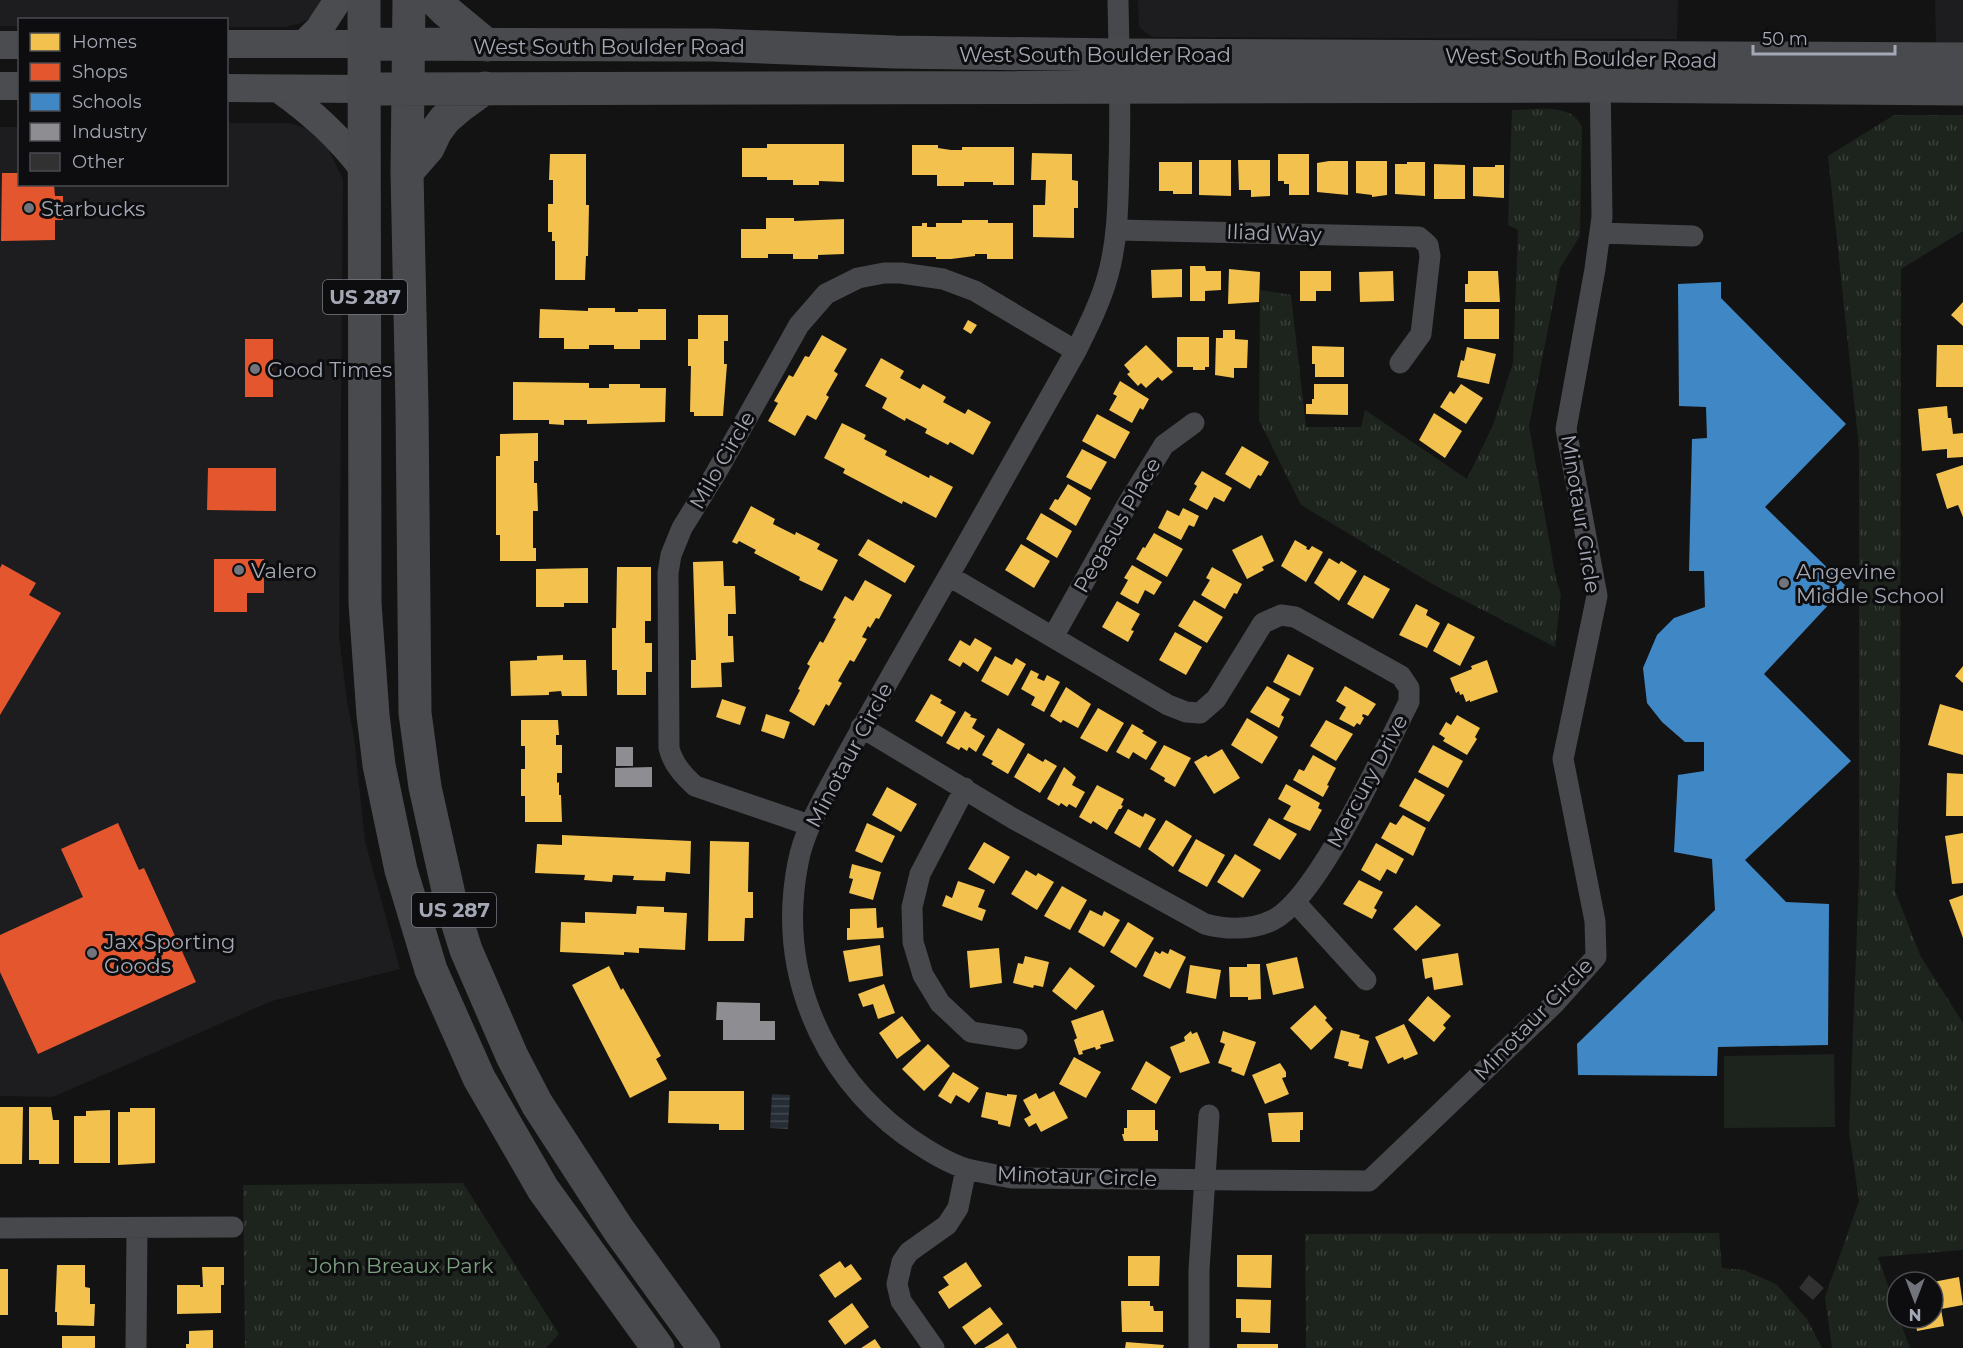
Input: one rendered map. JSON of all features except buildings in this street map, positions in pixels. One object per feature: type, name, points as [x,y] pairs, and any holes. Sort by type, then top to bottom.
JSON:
[{"type":"main road","points":[[304,44],[339,0]]},
{"type":"main road","name":"US 287","points":[[364,0],[365,603],[372,705],[380,765],[401,870],[431,970],[479,1078],[543,1189],[658,1348]]},
{"type":"main road","name":"US 287","points":[[409,0],[407,172],[415,713],[425,787],[450,899],[466,950],[512,1056],[537,1104],[612,1221],[704,1348]]},
{"type":"main road","points":[[435,0],[488,45]]},
{"type":"main road","name":"West South Boulder Road","points":[[228,44],[713,45],[895,52],[1120,71]]},
{"type":"main road","points":[[0,45],[18,45]]},
{"type":"main road","name":"West South Boulder Road","points":[[228,88],[485,88],[1120,71],[1600,72],[1963,59]]},
{"type":"main road","name":"West South Boulder Road","points":[[1600,72],[1963,89]]},
{"type":"main road","points":[[0,86],[18,86]]},
{"type":"main road","points":[[279,88],[329,127],[365,171]]},
{"type":"main road","points":[[407,172],[428,148],[436,131],[446,119],[485,88]]},
{"type":"street","name":"Minotaur Circle","points":[[1118,0],[1120,71],[1117,230],[1108,275],[1092,319],[1076,351],[861,727],[809,825],[798,862],[792,914],[794,953],[806,1004],[828,1051],[857,1091],[887,1122],[919,1145],[966,1169],[1012,1178],[1369,1181],[1554,1004],[1596,957],[1595,921],[1563,759],[1597,596],[1566,429],[1595,269],[1602,217],[1600,72]]},
{"type":"street","name":"Iliad Way","points":[[1117,230],[1419,237],[1428,245],[1430,256],[1421,334],[1400,363]]},
{"type":"street","points":[[1600,233],[1693,236]]},
{"type":"street","name":"Milo Circle","points":[[809,825],[695,786],[681,774],[670,754],[668,573],[671,555],[682,528],[800,325],[826,294],[858,278],[884,273],[901,273],[943,279],[975,291],[1076,351]]},
{"type":"street","name":"Pegasus Place","points":[[1053,638],[1126,505],[1164,445],[1194,423]]},
{"type":"street","name":"Mercury Drive","points":[[861,727],[1014,819],[1205,924],[1219,928],[1246,928],[1273,920],[1295,902],[1318,871],[1344,827],[1409,702],[1409,688],[1401,676],[1295,617],[1281,615],[1263,623],[1216,699],[1200,713],[1186,712],[1168,705],[949,576]]},
{"type":"street","points":[[965,788],[920,874],[912,907],[913,942],[923,975],[940,1003],[971,1032],[1017,1039]]},
{"type":"street","points":[[1295,902],[1366,980]]},
{"type":"street","points":[[1199,1348],[1199,1270],[1209,1115]]},
{"type":"street","points":[[934,1348],[901,1301],[897,1284],[902,1262],[909,1252],[947,1225],[958,1208],[966,1169]]},
{"type":"street","points":[[0,1228],[233,1227]]},
{"type":"street","points":[[136,1348],[137,1228]]},
{"type":"shaded area","points":[[0,0],[326,0],[315,15],[301,23],[286,27],[228,27],[228,18],[18,18],[18,26],[0,26]]},
{"type":"shaded area","points":[[1138,0],[1678,0],[1677,39],[1152,37],[1139,27]]},
{"type":"shaded area","points":[[1935,0],[1963,0],[1963,43],[1936,43]]},
{"type":"shaded area","points":[[228,123],[289,123],[320,132],[343,179],[339,636],[354,737],[365,841],[400,969],[272,1001],[53,1097],[0,1096],[0,127],[18,127],[18,186],[228,186]]},
{"type":"shaded area","points":[[772,1094],[790,1095],[788,1129],[770,1128]]},
{"type":"green space","points":[[1512,110],[1562,111],[1577,119],[1582,127],[1580,236],[1560,268],[1529,426],[1556,579],[1561,595],[1555,647],[1434,585],[1301,505],[1259,420],[1260,290],[1291,295],[1306,427],[1361,427],[1365,410],[1467,479],[1493,425],[1513,363],[1518,230],[1508,225]]},
{"type":"green space","points":[[1894,115],[1963,115],[1963,231],[1901,269],[1900,779],[1895,891],[1921,957],[1963,1023],[1963,1250],[1878,1257],[1885,1277],[1885,1330],[1903,1330],[1910,1348],[1832,1348],[1825,1297],[1859,1201],[1849,1132],[1859,879],[1859,448],[1828,156]]},
{"type":"green space","points":[[1834,1054],[1835,1127],[1724,1128],[1724,1056]]},
{"type":"green space","name":"John Breaux Park","points":[[463,1183],[559,1334],[546,1348],[245,1348],[243,1185]]},
{"type":"green space","points":[[1719,1233],[1722,1268],[1744,1270],[1776,1284],[1807,1319],[1822,1348],[1306,1348],[1305,1234]]},
{"type":"place","name":"Starbucks","points":[[29,208]]},
{"type":"place","name":"Good Times","points":[[255,369]]},
{"type":"place","name":"Valero","points":[[239,570]]},
{"type":"place","name":"Angevine Middle School","points":[[1784,583]]},
{"type":"place","name":"Jax Sporting Goods","points":[[92,953]]}]
